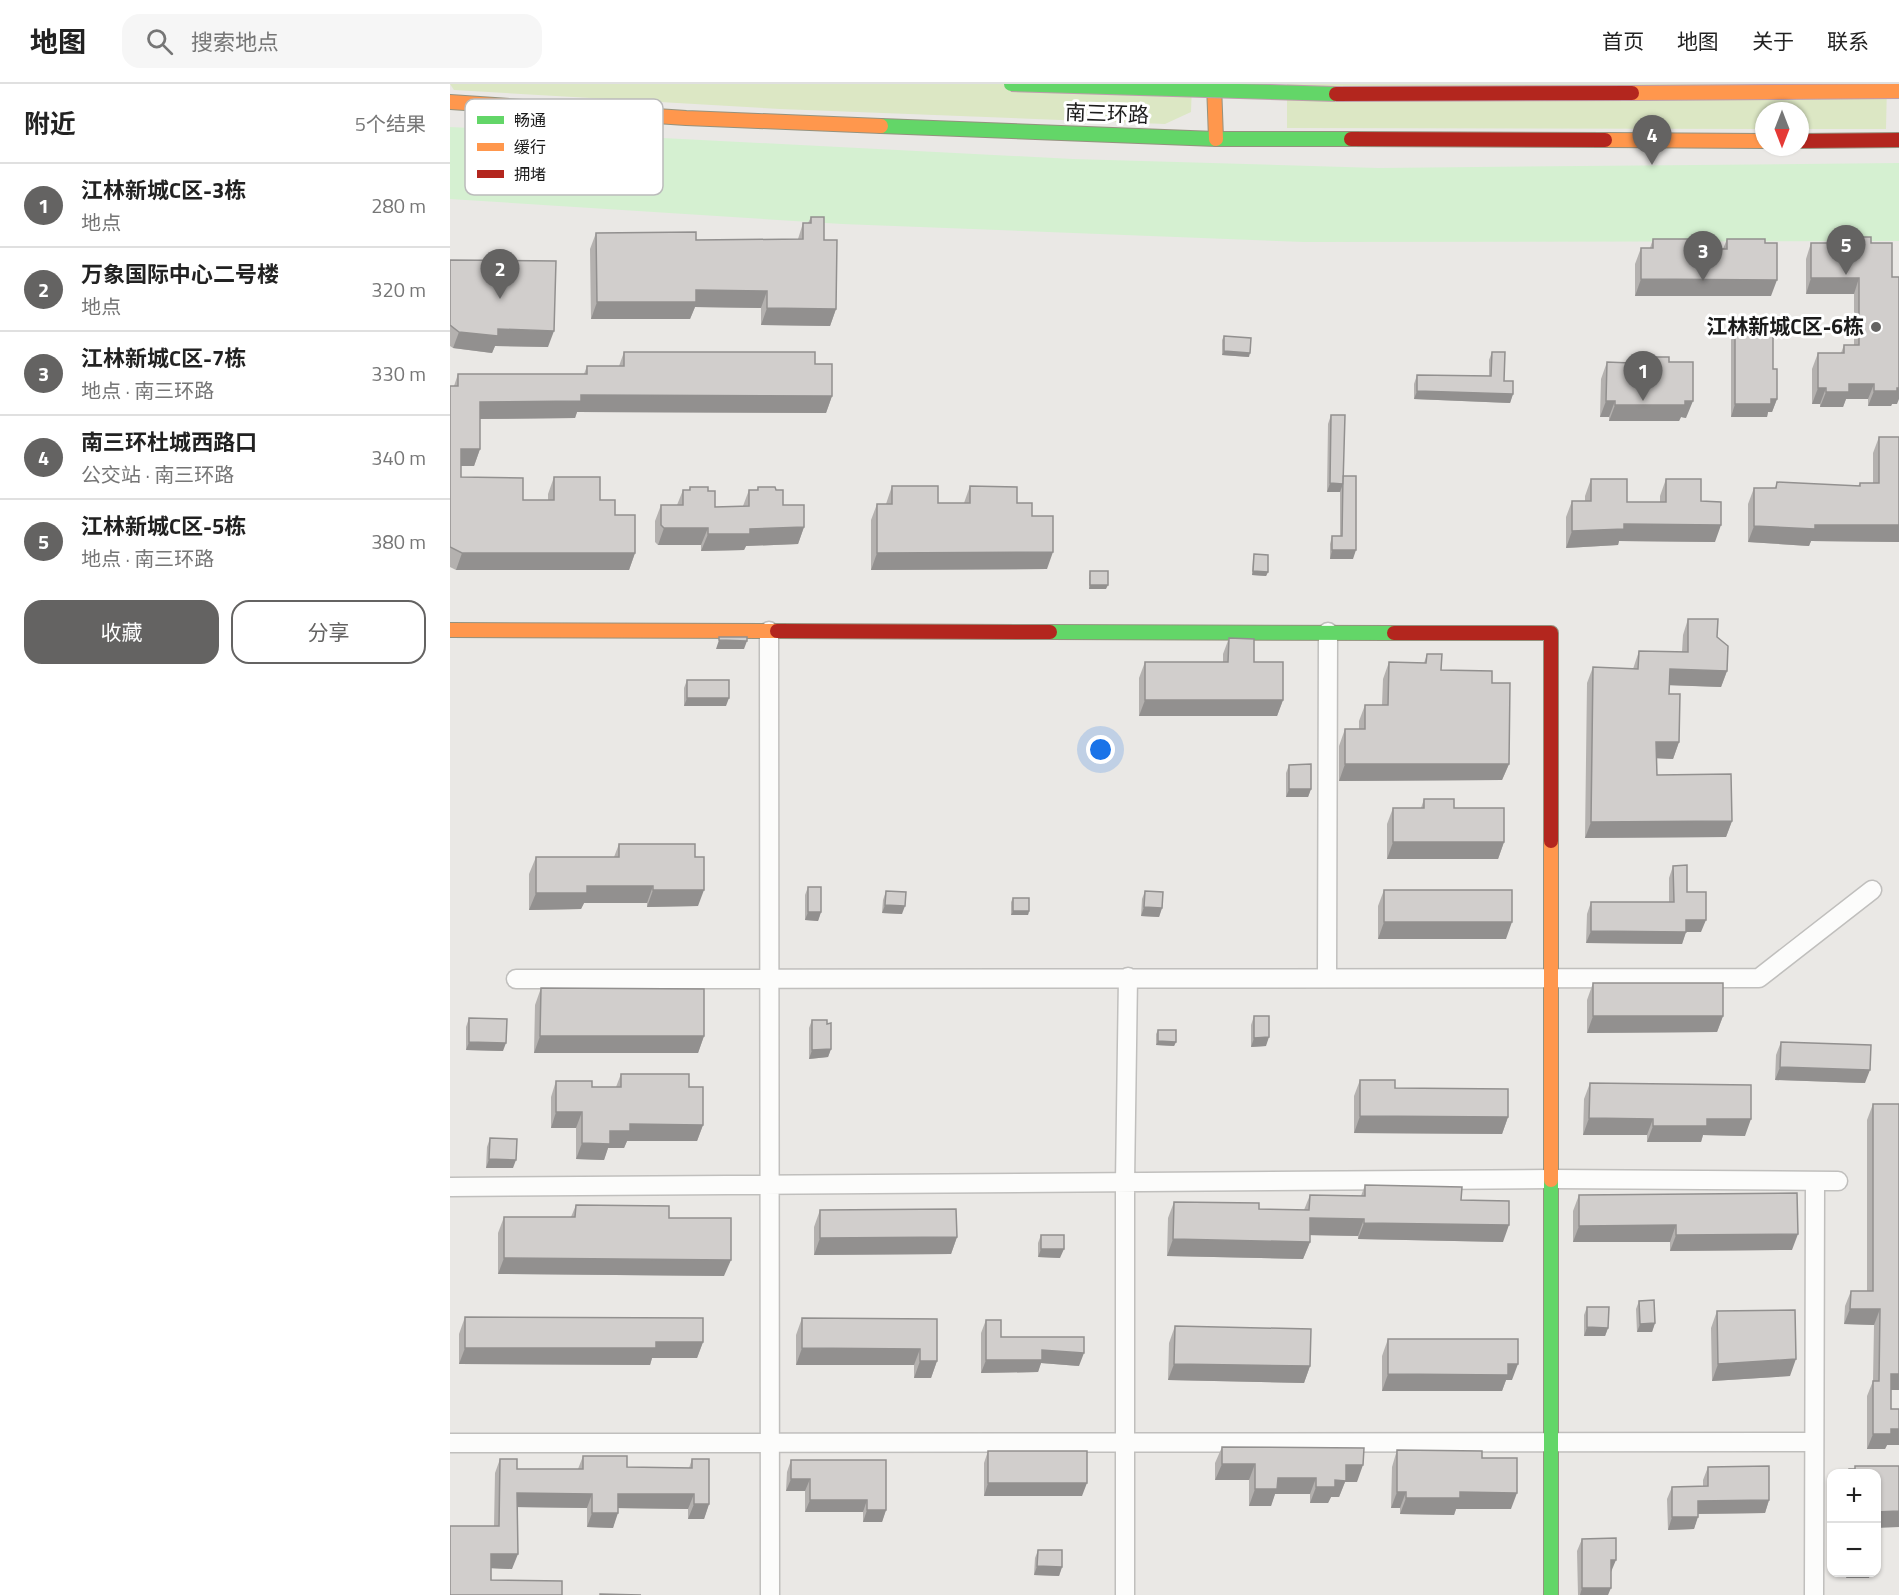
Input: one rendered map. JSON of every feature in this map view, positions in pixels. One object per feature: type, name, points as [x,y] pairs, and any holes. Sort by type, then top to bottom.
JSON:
[{"type":"main road","points":[[1011,84],[1372,95],[1899,91]]},
{"type":"main road","points":[[1214,84],[1216,139]]},
{"type":"main road","name":"南三环路","points":[[450,102],[465,103]]},
{"type":"main road","name":"南三环路","points":[[663,116],[1216,139],[1755,141]]},
{"type":"main road","points":[[1809,141],[1899,140]]},
{"type":"main road","points":[[450,630],[1551,633],[1551,1595]]},
{"type":"street","points":[[769,631],[767,1183],[770,1595]]},
{"type":"street","points":[[1327,977],[1328,632]]},
{"type":"street","points":[[516,979],[769,981],[1128,977],[1759,978],[1872,890]]},
{"type":"street","points":[[1125,1595],[1125,1182],[1128,977]]},
{"type":"street","points":[[450,1187],[1552,1179],[1838,1181]]},
{"type":"street","points":[[1814,1595],[1815,1181]]},
{"type":"street","points":[[450,1443],[1813,1442]]},
{"type":"green space","points":[[450,84],[1192,84],[1191,112],[1165,124],[780,109],[663,102],[663,99],[608,99],[454,90]]},
{"type":"green space","points":[[1287,84],[1887,84],[1886,129],[1809,129],[1809,102],[1755,102],[1755,129],[1287,128]]},
{"type":"green space","points":[[450,127],[465,128],[465,195],[663,195],[663,138],[1073,159],[1378,168],[1899,163],[1899,241],[1304,242],[842,224],[450,199]]},
{"type":"building","points":[[811,217],[824,217],[824,240],[837,240],[836,309],[767,308],[767,291],[696,290],[696,302],[597,302],[596,233],[696,232],[696,240],[803,239],[803,223],[811,223]]},
{"type":"building","points":[[1833,237],[1871,237],[1871,243],[1892,243],[1892,277],[1899,277],[1899,388],[1897,391],[1874,391],[1874,384],[1849,384],[1849,392],[1826,392],[1826,388],[1818,388],[1818,353],[1844,353],[1844,345],[1859,345],[1859,278],[1811,278],[1811,243],[1833,243]]},
{"type":"building","points":[[1653,239],[1691,239],[1691,249],[1727,249],[1727,239],[1765,239],[1765,243],[1777,243],[1777,280],[1641,279],[1641,248],[1653,248]]},
{"type":"building","points":[[450,260],[556,261],[554,331],[498,329],[498,336],[459,332],[450,325]]},
{"type":"building","points":[[1735,328],[1773,328],[1773,369],[1777,369],[1777,399],[1771,399],[1771,404],[1735,404]]},
{"type":"building","points":[[1224,336],[1251,338],[1250,353],[1224,351]]},
{"type":"building","points":[[624,352],[815,352],[815,364],[832,364],[832,396],[581,395],[581,401],[480,402],[480,449],[461,449],[461,477],[523,478],[523,500],[554,500],[554,477],[600,477],[600,500],[615,500],[615,515],[635,515],[635,553],[462,553],[450,547],[450,386],[458,386],[458,374],[587,374],[587,366],[624,366]]},
{"type":"building","points":[[1492,352],[1505,352],[1504,381],[1513,381],[1513,394],[1417,391],[1417,375],[1491,376]]},
{"type":"building","points":[[1631,357],[1669,357],[1669,362],[1693,362],[1693,401],[1685,401],[1685,405],[1615,405],[1615,401],[1606,401],[1607,362],[1631,363]]},
{"type":"building","points":[[1331,415],[1345,415],[1343,484],[1330,483]]},
{"type":"building","points":[[1879,437],[1899,437],[1899,525],[1815,525],[1815,529],[1754,526],[1754,488],[1776,488],[1777,482],[1860,486],[1860,483],[1879,483]]},
{"type":"building","points":[[1343,476],[1356,476],[1356,550],[1332,550],[1332,536],[1342,536]]},
{"type":"building","points":[[1591,479],[1627,479],[1627,502],[1666,502],[1666,479],[1701,479],[1701,501],[1721,502],[1721,525],[1624,524],[1624,529],[1572,531],[1572,501],[1591,501]]},
{"type":"building","points":[[892,486],[938,486],[938,503],[970,503],[970,486],[1017,487],[1017,503],[1032,503],[1032,516],[1053,516],[1053,552],[877,553],[877,504],[892,504]]},
{"type":"building","points":[[690,487],[708,487],[708,491],[715,491],[715,507],[749,506],[749,490],[758,490],[758,487],[775,487],[776,490],[783,490],[783,505],[804,505],[804,527],[750,529],[750,534],[708,534],[708,528],[664,528],[661,525],[661,505],[683,505],[683,490],[690,490]]},
{"type":"building","points":[[1254,554],[1268,555],[1268,572],[1253,571]]},
{"type":"building","points":[[1090,571],[1108,571],[1108,585],[1090,585]]},
{"type":"building","points":[[1688,619],[1718,619],[1717,637],[1728,646],[1727,671],[1670,669],[1669,694],[1680,694],[1679,742],[1656,742],[1657,775],[1731,774],[1732,821],[1591,822],[1593,667],[1638,669],[1639,651],[1688,652]]},
{"type":"building","points":[[719,637],[747,637],[747,641],[719,640]]},
{"type":"building","points":[[1229,638],[1254,639],[1254,662],[1283,662],[1283,700],[1145,700],[1145,662],[1228,662]]},
{"type":"building","points":[[1427,654],[1442,654],[1441,670],[1492,671],[1492,683],[1510,683],[1509,764],[1345,764],[1345,729],[1365,729],[1365,705],[1388,705],[1389,662],[1426,663]]},
{"type":"building","points":[[687,680],[729,680],[729,698],[687,698]]},
{"type":"building","points":[[1311,764],[1311,789],[1289,789],[1289,765]]},
{"type":"building","points":[[1424,799],[1454,799],[1454,808],[1504,808],[1504,842],[1393,842],[1393,808],[1424,808]]},
{"type":"building","points":[[619,844],[695,844],[695,857],[704,857],[704,890],[653,890],[653,886],[587,886],[587,893],[536,893],[536,857],[619,857]]},
{"type":"building","points":[[1687,865],[1687,892],[1706,892],[1706,920],[1686,920],[1686,932],[1591,931],[1591,902],[1674,902],[1673,866]]},
{"type":"building","points":[[808,887],[821,887],[821,912],[808,912]]},
{"type":"building","points":[[1384,890],[1512,890],[1512,922],[1384,922]]},
{"type":"building","points":[[886,891],[906,892],[905,906],[885,905]]},
{"type":"building","points":[[1145,891],[1163,892],[1162,908],[1144,907]]},
{"type":"building","points":[[1013,898],[1029,898],[1029,911],[1013,911]]},
{"type":"building","points":[[1593,983],[1723,983],[1723,1016],[1593,1016]]},
{"type":"building","points":[[541,988],[704,989],[704,1036],[540,1036]]},
{"type":"building","points":[[1254,1016],[1269,1016],[1269,1037],[1254,1038]]},
{"type":"building","points":[[469,1018],[507,1019],[506,1043],[469,1042]]},
{"type":"building","points":[[812,1020],[827,1020],[827,1024],[831,1023],[831,1049],[812,1050]]},
{"type":"building","points":[[1158,1030],[1176,1030],[1176,1042],[1158,1041]]},
{"type":"building","points":[[1781,1042],[1871,1045],[1870,1070],[1780,1067]]},
{"type":"building","points":[[621,1074],[689,1074],[689,1087],[703,1087],[703,1125],[630,1124],[630,1131],[610,1131],[610,1144],[582,1143],[582,1112],[556,1112],[556,1081],[592,1081],[592,1087],[621,1087]]},
{"type":"building","points":[[1360,1080],[1395,1080],[1395,1088],[1508,1089],[1508,1117],[1360,1116]]},
{"type":"building","points":[[1590,1083],[1751,1085],[1751,1119],[1707,1119],[1707,1126],[1653,1126],[1653,1119],[1589,1118]]},
{"type":"building","points":[[1873,1104],[1899,1104],[1899,1374],[1891,1374],[1891,1409],[1899,1409],[1899,1429],[1891,1429],[1891,1434],[1873,1434],[1873,1381],[1879,1381],[1880,1309],[1850,1309],[1851,1291],[1873,1291]]},
{"type":"building","points":[[490,1138],[517,1139],[516,1160],[489,1159]]},
{"type":"building","points":[[1365,1185],[1462,1187],[1461,1200],[1509,1201],[1509,1225],[1364,1223],[1364,1219],[1310,1218],[1310,1242],[1173,1239],[1174,1202],[1259,1203],[1259,1209],[1309,1210],[1310,1195],[1365,1196]]},
{"type":"building","points":[[1797,1193],[1798,1234],[1676,1235],[1676,1225],[1579,1226],[1579,1195]]},
{"type":"building","points":[[576,1205],[669,1206],[669,1218],[731,1218],[731,1260],[504,1258],[504,1217],[575,1217]]},
{"type":"building","points":[[956,1209],[957,1237],[820,1238],[820,1210]]},
{"type":"building","points":[[1041,1235],[1064,1235],[1064,1249],[1041,1249]]},
{"type":"building","points":[[1654,1300],[1655,1323],[1640,1324],[1639,1301]]},
{"type":"building","points":[[1587,1307],[1609,1307],[1608,1328],[1587,1327]]},
{"type":"building","points":[[1795,1310],[1796,1359],[1718,1364],[1717,1311]]},
{"type":"building","points":[[465,1317],[703,1318],[703,1342],[656,1342],[656,1348],[465,1348]]},
{"type":"building","points":[[802,1318],[937,1319],[937,1361],[920,1361],[920,1349],[802,1348]]},
{"type":"building","points":[[986,1320],[1001,1320],[1001,1337],[1084,1337],[1084,1353],[1042,1350],[1042,1360],[986,1360]]},
{"type":"building","points":[[1175,1326],[1311,1329],[1310,1366],[1174,1364]]},
{"type":"building","points":[[1388,1339],[1518,1339],[1518,1364],[1508,1364],[1508,1375],[1388,1374]]},
{"type":"building","points":[[1222,1447],[1364,1448],[1363,1465],[1346,1465],[1346,1481],[1335,1480],[1335,1487],[1316,1487],[1316,1478],[1278,1478],[1277,1489],[1255,1489],[1255,1464],[1222,1464]]},
{"type":"building","points":[[1397,1450],[1482,1451],[1482,1458],[1517,1458],[1517,1493],[1460,1492],[1460,1498],[1406,1498],[1406,1492],[1397,1492]]},
{"type":"building","points":[[988,1451],[1087,1451],[1087,1483],[988,1483]]},
{"type":"building","points":[[583,1456],[627,1456],[627,1467],[692,1468],[692,1459],[709,1459],[709,1504],[694,1504],[694,1494],[618,1494],[618,1513],[592,1513],[592,1494],[517,1493],[518,1554],[491,1554],[491,1580],[562,1581],[562,1595],[450,1595],[450,1526],[499,1526],[500,1459],[517,1459],[517,1469],[583,1469]]},
{"type":"building","points":[[791,1460],[886,1460],[886,1510],[867,1510],[867,1500],[810,1500],[810,1479],[791,1479]]},
{"type":"building","points":[[1769,1466],[1769,1500],[1698,1501],[1698,1517],[1672,1517],[1672,1487],[1708,1486],[1708,1467]]},
{"type":"building","points":[[1855,1466],[1899,1466],[1899,1511],[1881,1512],[1881,1469],[1855,1469]]},
{"type":"building","points":[[1616,1538],[1616,1560],[1611,1560],[1611,1588],[1582,1588],[1582,1539]]},
{"type":"building","points":[[1038,1550],[1062,1550],[1062,1567],[1037,1566]]},
{"type":"traffic: fast","points":[[1011,84],[1336,94]]},
{"type":"traffic: fast","points":[[881,126],[1216,139],[1351,139]]},
{"type":"traffic: fast","points":[[1050,632],[1394,633]]},
{"type":"traffic: fast","points":[[1551,1180],[1551,1595]]},
{"type":"traffic: slow","points":[[1214,84],[1216,139]]},
{"type":"traffic: slow","points":[[1632,93],[1899,91]]},
{"type":"traffic: slow","points":[[450,102],[465,103]]},
{"type":"traffic: slow","points":[[663,116],[881,126]]},
{"type":"traffic: slow","points":[[1605,140],[1755,141]]},
{"type":"traffic: slow","points":[[450,630],[777,631]]},
{"type":"traffic: slow","points":[[1551,841],[1551,1180]]},
{"type":"traffic: jam","points":[[1336,94],[1632,93]]},
{"type":"traffic: jam","points":[[1351,139],[1605,140]]},
{"type":"traffic: jam","points":[[1809,141],[1899,140]]},
{"type":"traffic: jam","points":[[777,631],[1050,632]]},
{"type":"traffic: jam","points":[[1394,633],[1551,633],[1551,841]]},
{"type":"place","name":"南三环杜城西路口","points":[[1652,165]]},
{"type":"place","name":"江林新城C区-5栋","points":[[1846,275]]},
{"type":"place","name":"江林新城C区-7栋","points":[[1703,281]]},
{"type":"place","name":"万象国际中心二号楼","points":[[500,299]]},
{"type":"place","name":"江林新城C区-6栋","points":[[1876,327]]},
{"type":"place","name":"江林新城C区-3栋","points":[[1643,401]]}]
